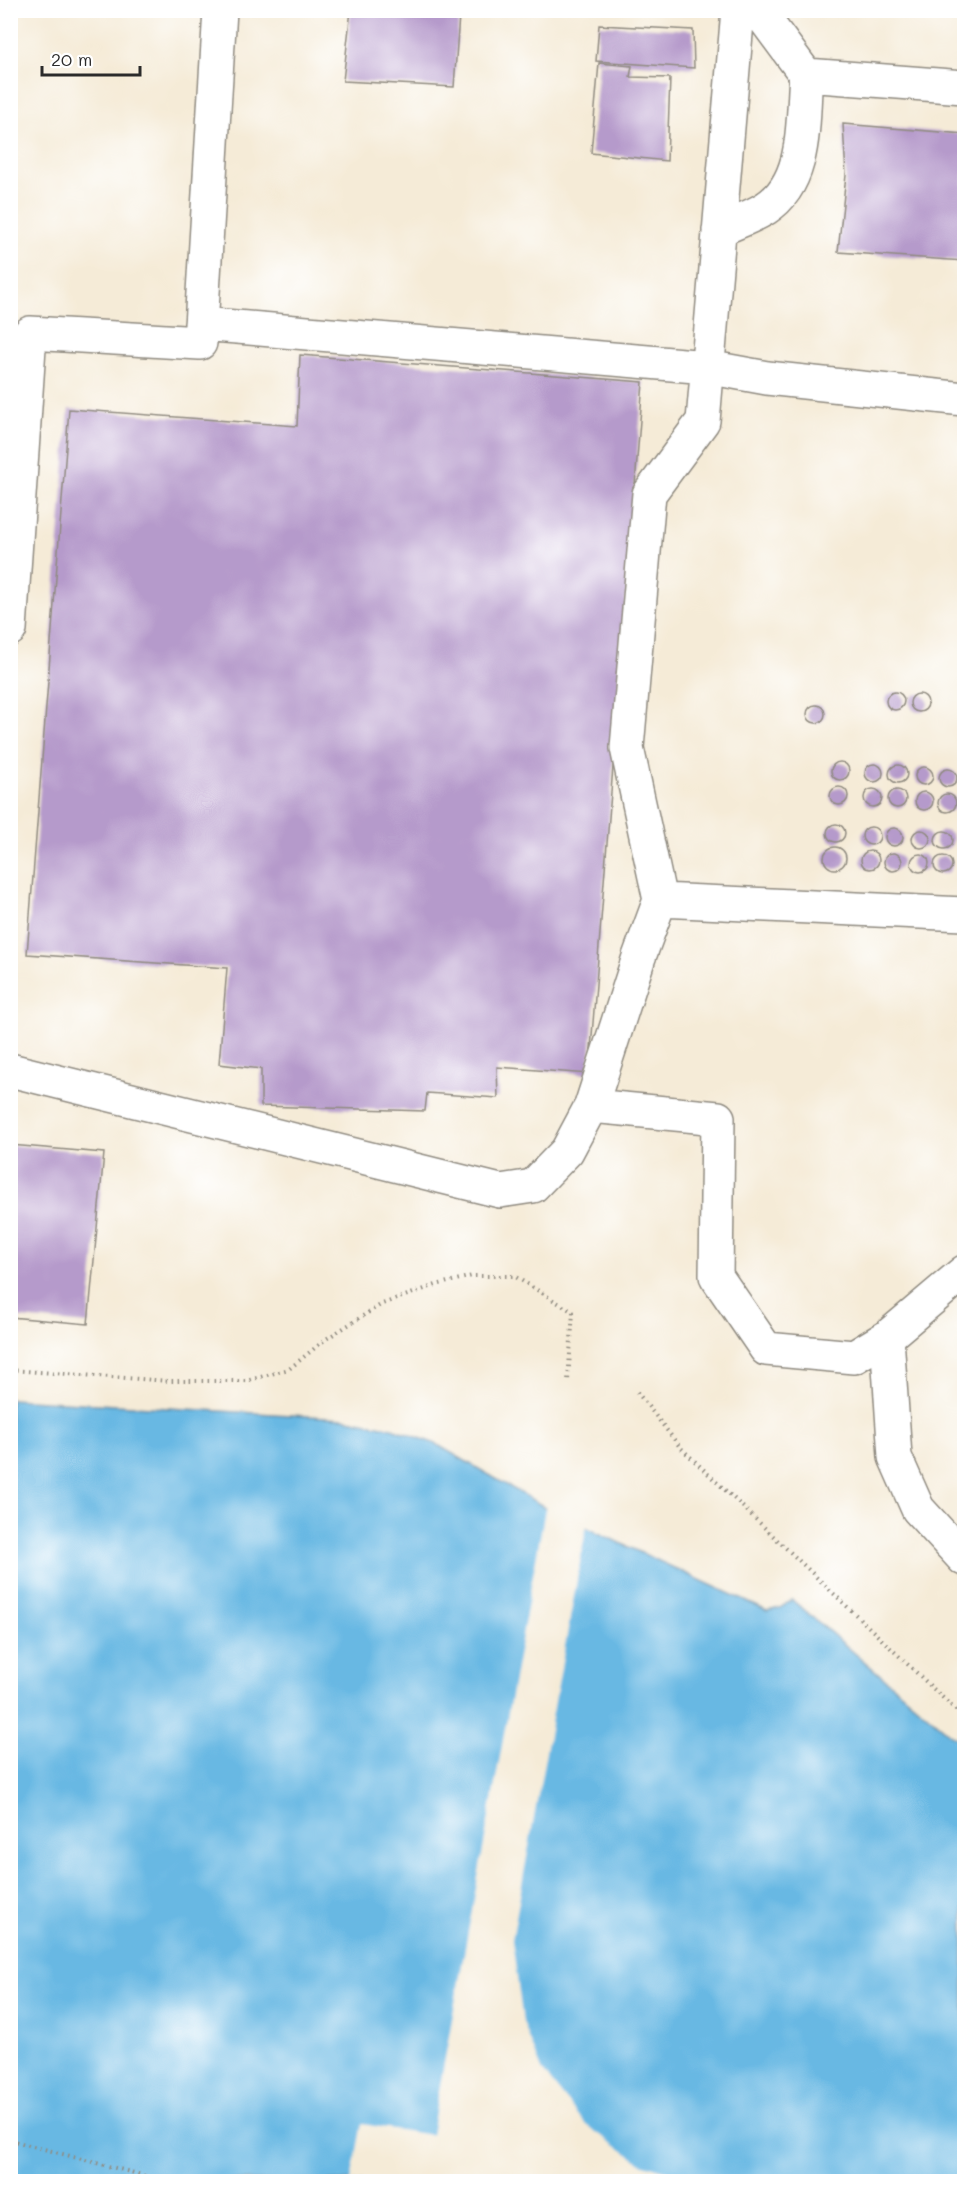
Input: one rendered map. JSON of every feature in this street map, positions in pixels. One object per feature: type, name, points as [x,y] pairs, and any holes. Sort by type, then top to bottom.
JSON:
[{"type":"lane","points":[[10,629],[30,333],[200,343],[220,10]]},
{"type":"lane","points":[[10,1070],[500,1191],[533,1186],[567,1151],[591,1106],[639,957],[660,900],[627,748],[648,505],[649,494],[703,421],[738,10]]},
{"type":"lane","points":[[719,230],[765,209],[783,195],[791,182],[798,161],[806,75],[758,10]]},
{"type":"lane","points":[[806,75],[964,87]]},
{"type":"lane","points":[[201,324],[707,367],[767,378],[964,399]]},
{"type":"lane","points":[[660,900],[964,914]]},
{"type":"lane","points":[[591,1106],[718,1118],[716,1276],[766,1349],[854,1357],[887,1337],[964,1272]]},
{"type":"lane","points":[[887,1337],[895,1457],[918,1509],[964,1560]]},
{"type":"path","points":[[10,1370],[169,1381],[246,1382],[289,1369],[326,1339],[381,1304],[436,1285],[472,1276],[514,1275],[573,1312],[568,1381]]},
{"type":"path","points":[[637,1392],[680,1447],[964,1718]]},
{"type":"path","points":[[10,2140],[168,2181]]},
{"type":"water","points":[[10,1399],[344,1418],[392,1428],[436,1444],[555,1513],[767,1611],[780,1608],[792,1600],[951,1735],[964,1742],[964,2181],[11,2181]]},
{"type":"pier","points":[[546,1504],[587,1524],[512,1940],[523,2022],[542,2070],[586,2125],[641,2163],[699,2181],[351,2181],[362,2124],[431,2135]]},
{"type":"building","points":[[351,10],[370,10],[370,13],[398,15],[399,10],[405,10],[459,15],[454,87],[343,81]]},
{"type":"building","points":[[599,25],[693,30],[694,68],[596,61]]},
{"type":"building","points":[[599,63],[632,66],[630,77],[670,78],[667,161],[591,153]]},
{"type":"building","points":[[843,124],[964,134],[964,261],[838,252],[846,175]]},
{"type":"building","points":[[300,355],[643,382],[589,1074],[497,1067],[498,1098],[427,1093],[425,1111],[261,1106],[261,1069],[219,1064],[227,968],[27,954],[69,409],[297,426]]},
{"type":"building","points":[[895,692],[901,695],[904,701],[901,707],[895,710],[889,707],[886,701],[889,695]]},
{"type":"building","points":[[919,694],[925,697],[928,703],[925,709],[919,712],[913,709],[910,703],[913,697]]},
{"type":"building","points":[[816,705],[822,708],[825,714],[822,720],[816,723],[810,720],[807,714],[810,708]]},
{"type":"building","points":[[840,762],[846,765],[849,771],[846,777],[840,780],[834,777],[831,771],[834,765]]},
{"type":"building","points":[[874,764],[880,767],[883,773],[880,779],[874,782],[868,779],[865,773],[868,767]]},
{"type":"building","points":[[898,765],[904,768],[907,774],[904,780],[898,783],[892,780],[889,774],[892,768]]},
{"type":"building","points":[[924,767],[930,770],[933,776],[930,782],[924,785],[918,782],[915,776],[918,770]]},
{"type":"building","points":[[948,769],[954,772],[957,778],[954,784],[948,787],[942,784],[939,778],[942,772]]},
{"type":"building","points":[[839,787],[845,790],[848,796],[845,802],[839,805],[833,802],[830,796],[833,790]]},
{"type":"building","points":[[873,789],[879,792],[882,798],[879,804],[873,807],[867,804],[864,798],[867,792]]},
{"type":"building","points":[[897,790],[903,793],[906,799],[903,805],[897,808],[891,805],[888,799],[891,793]]},
{"type":"building","points":[[924,792],[930,795],[933,801],[930,807],[924,810],[918,807],[915,801],[918,795]]},
{"type":"building","points":[[947,794],[953,797],[956,803],[953,809],[947,812],[941,809],[938,803],[941,797]]},
{"type":"building","points":[[836,824],[842,827],[845,833],[842,839],[836,842],[830,839],[827,833],[830,827]]},
{"type":"building","points":[[871,827],[877,830],[880,836],[877,842],[871,845],[865,842],[862,836],[865,830]]},
{"type":"building","points":[[894,828],[900,831],[903,837],[900,843],[894,846],[888,843],[885,837],[888,831]]},
{"type":"building","points":[[921,830],[927,833],[930,839],[927,845],[921,848],[915,845],[912,839],[915,833]]},
{"type":"building","points":[[944,831],[950,834],[953,840],[950,846],[944,849],[938,846],[935,840],[938,834]]},
{"type":"building","points":[[835,847],[843,850],[846,858],[843,866],[835,869],[827,866],[824,858],[827,850]]},
{"type":"building","points":[[870,851],[876,854],[879,860],[876,866],[870,869],[864,866],[861,860],[864,854]]},
{"type":"building","points":[[893,853],[899,856],[902,862],[899,868],[893,871],[887,868],[884,862],[887,856]]},
{"type":"building","points":[[920,854],[926,857],[929,863],[926,869],[920,872],[914,869],[911,863],[914,857]]},
{"type":"building","points":[[943,856],[949,859],[952,865],[949,871],[943,874],[937,871],[934,865],[937,859]]},
{"type":"building","points":[[10,1145],[104,1153],[88,1324],[10,1317]]}]
